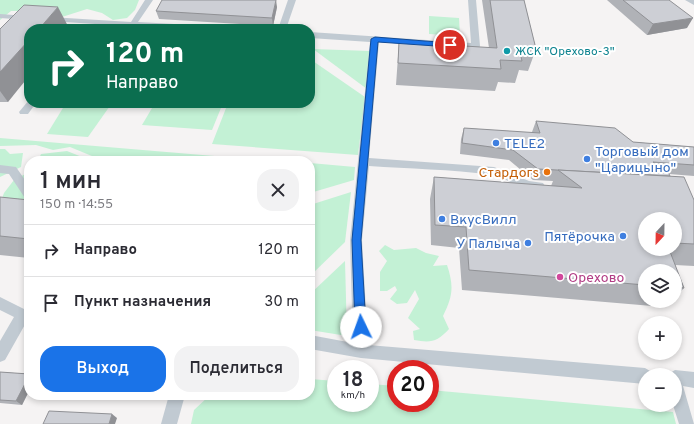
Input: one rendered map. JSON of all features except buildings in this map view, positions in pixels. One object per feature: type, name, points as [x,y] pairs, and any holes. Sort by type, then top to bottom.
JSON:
[{"type":"lane","points":[[0,16],[133,24],[149,0]]},
{"type":"lane","points":[[284,24],[292,0]]},
{"type":"lane","points":[[315,35],[476,46],[472,0]]},
{"type":"lane","points":[[689,0],[694,3]]},
{"type":"lane","points":[[11,28],[20,17]]},
{"type":"lane","points":[[362,350],[356,240],[369,159],[375,39]]},
{"type":"lane","points":[[24,112],[27,108]]},
{"type":"lane","points":[[369,159],[494,171],[528,185],[552,187]]},
{"type":"lane","points":[[0,169],[12,170],[24,188]]},
{"type":"lane","points":[[0,303],[24,314]]},
{"type":"lane","points":[[0,355],[24,318]]},
{"type":"lane","points":[[315,343],[362,350],[638,375]]},
{"type":"lane","points":[[682,379],[694,380]]},
{"type":"lane","points":[[169,424],[176,400]]},
{"type":"lane","points":[[682,408],[687,424]]},
{"type":"green space","points":[[0,0],[139,0],[135,10],[127,18],[113,20],[102,13],[87,9],[62,17],[25,11],[11,11],[0,20]]},
{"type":"green space","points":[[429,16],[459,18],[460,36],[429,34]]},
{"type":"green space","points":[[315,49],[370,51],[367,89],[315,50]]},
{"type":"green space","points":[[315,62],[365,97],[358,155],[212,144],[226,108],[315,108]]},
{"type":"green space","points":[[63,108],[108,108],[88,137],[47,134]]},
{"type":"green space","points":[[152,108],[221,108],[212,130],[142,125]]},
{"type":"green space","points":[[0,138],[215,156],[92,156],[70,147],[53,150],[36,145],[0,146]]},
{"type":"green space","points":[[0,149],[5,149],[10,154],[23,153],[21,167],[0,177]]},
{"type":"green space","points":[[67,151],[80,156],[40,156],[41,154]]},
{"type":"green space","points":[[315,163],[355,167],[354,180],[315,192]]},
{"type":"green space","points":[[24,175],[24,208],[1,201],[4,193],[14,180]]},
{"type":"green space","points":[[351,192],[345,242],[315,271],[315,203]]},
{"type":"green space","points":[[385,245],[394,250],[416,248],[426,253],[439,256],[433,266],[447,265],[451,279],[451,297],[443,316],[449,329],[441,337],[429,341],[414,340],[413,331],[420,329],[408,318],[419,299],[415,290],[407,303],[397,304],[390,299],[397,290],[395,286],[387,291],[380,291],[380,272],[387,261],[379,251]]},
{"type":"green space","points":[[345,261],[347,336],[315,331],[315,289]]},
{"type":"green space","points":[[315,379],[327,380],[327,412],[379,412],[379,385],[387,385],[387,412],[439,412],[439,391],[638,409],[638,412],[673,412],[676,424],[191,424],[194,410],[205,400],[315,400]]},
{"type":"place","name":"ЖСК \"Орехово-3\"","points":[[507,51]]},
{"type":"place","name":"TELE2","points":[[496,143]]},
{"type":"place","name":"Торговый дом \"Царицыно\"","points":[[587,159]]},
{"type":"place","name":"Стардогs","points":[[547,172]]},
{"type":"place","name":"ВкусВилл","points":[[442,219]]},
{"type":"place","name":"Пятёрочка","points":[[623,236]]},
{"type":"place","name":"У Палыча","points":[[528,243]]},
{"type":"place","name":"Орехово","points":[[560,277]]},
{"type":"route","points":[[361,327],[356,240],[375,39],[450,45]]}]
